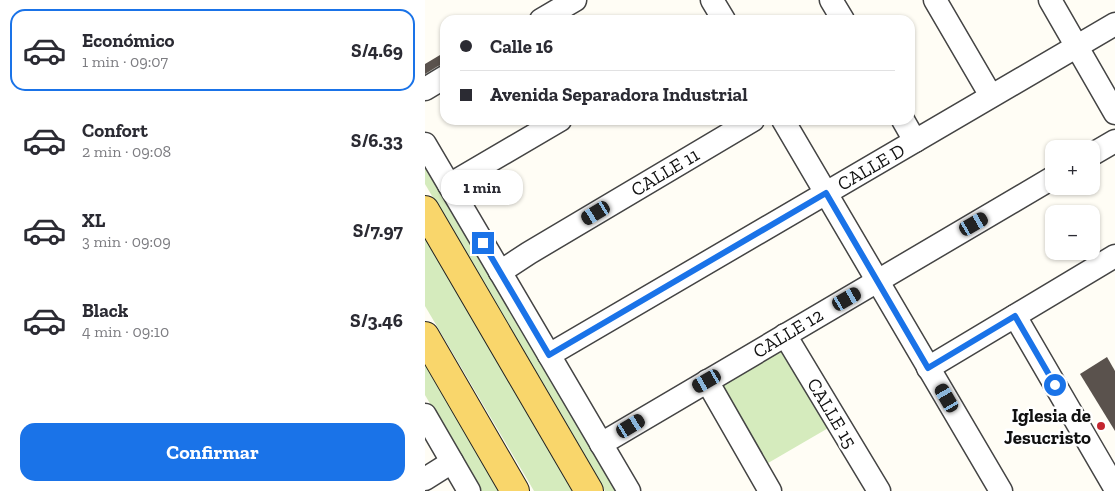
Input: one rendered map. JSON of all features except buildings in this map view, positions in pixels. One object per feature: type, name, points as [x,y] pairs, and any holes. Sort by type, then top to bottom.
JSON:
[{"type":"main road","points":[[425,210],[589,491]]},
{"type":"main road","points":[[425,336],[515,491]]},
{"type":"street","points":[[550,15],[575,0]]},
{"type":"street","points":[[712,0],[721,15]]},
{"type":"street","points":[[831,0],[840,15]]},
{"type":"street","points":[[935,0],[991,96]]},
{"type":"street","points":[[1050,0],[1115,113]]},
{"type":"street","name":"CALLE D","points":[[549,355],[1115,24]]},
{"type":"street","points":[[425,90],[440,81]]},
{"type":"street","points":[[449,185],[551,125]]},
{"type":"street","name":"CALLE 11","points":[[500,272],[745,125]]},
{"type":"street","points":[[786,125],[1001,491]]},
{"type":"street","points":[[906,125],[915,141]]},
{"type":"street","points":[[1100,150],[1115,141]]},
{"type":"street","points":[[425,144],[629,491]]},
{"type":"street","name":"CALLE 12","points":[[601,444],[1045,182]]},
{"type":"street","points":[[928,368],[1115,256]]},
{"type":"street","points":[[1015,316],[1115,488]]},
{"type":"street","name":"CALLE 15","points":[[785,336],[879,491]]},
{"type":"street","points":[[707,381],[771,491]]},
{"type":"street","points":[[425,415],[469,491]]},
{"type":"street","points":[[425,478],[452,462]]},
{"type":"green space","points":[[425,158],[620,491],[605,491],[425,184]]},
{"type":"green space","points":[[425,236],[574,491],[534,491],[425,306]]},
{"type":"green space","points":[[782,346],[830,427],[763,466],[715,385]]},
{"type":"green space","points":[[425,350],[508,491],[481,491],[425,395]]},
{"type":"place","name":"Iglesia de Jesucristo","points":[[1101,426]]},
{"type":"route","points":[[483,243],[549,355],[826,193],[928,368],[1015,316],[1055,385]]}]
